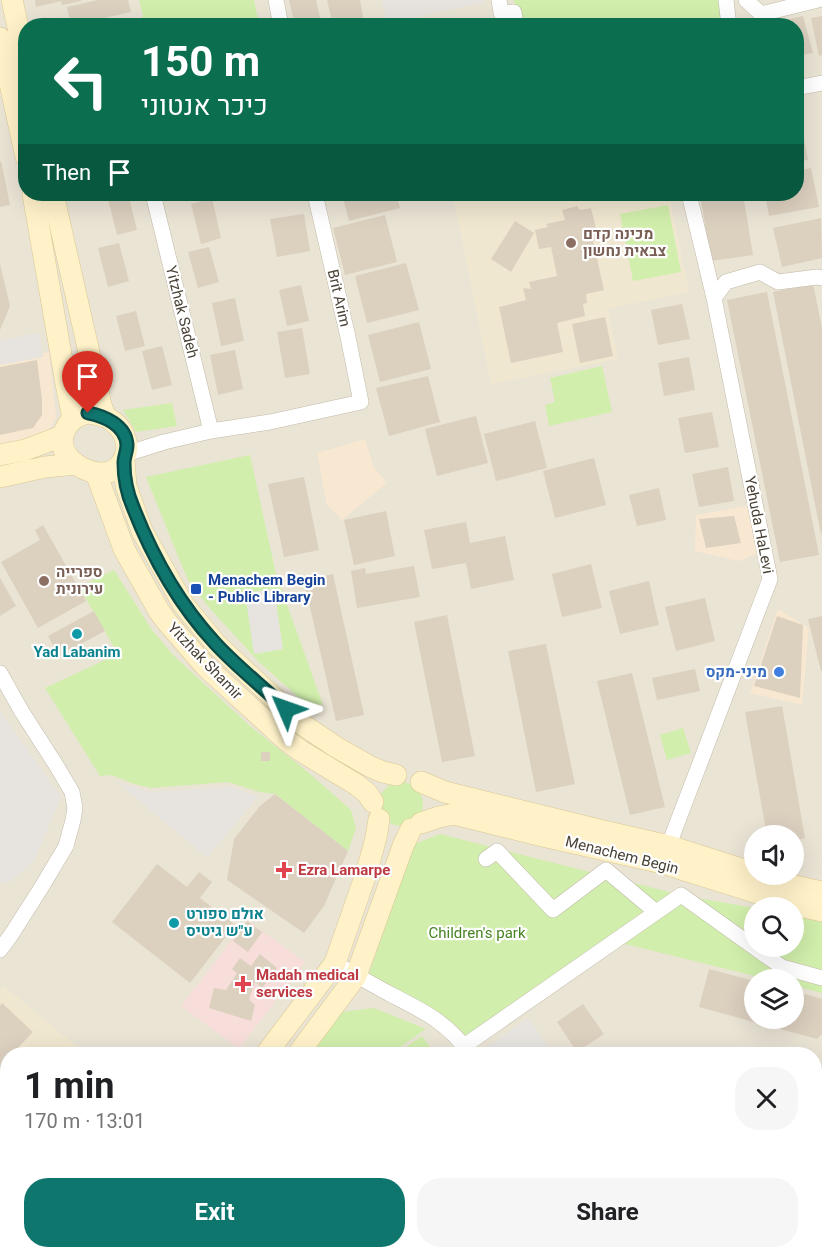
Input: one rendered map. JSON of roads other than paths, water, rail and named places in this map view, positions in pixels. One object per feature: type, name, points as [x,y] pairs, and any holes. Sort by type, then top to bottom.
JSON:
[{"type":"main road","points":[[12,0],[18,27]]},
{"type":"main road","points":[[0,38],[18,120]]},
{"type":"main road","points":[[34,201],[73,418]]},
{"type":"main road","points":[[55,201],[100,405],[105,417]]},
{"type":"main road","points":[[88,413],[105,417],[119,427],[125,451],[114,470],[96,473],[76,464],[63,450],[62,436],[73,418],[88,413]]},
{"type":"main road","points":[[0,455],[25,450],[62,436]]},
{"type":"main road","name":"Yitzhak Shamir","points":[[125,451],[126,486],[142,531],[183,604],[216,644],[303,725],[371,767],[396,775]]},
{"type":"main road","points":[[0,477],[45,467],[76,464]]},
{"type":"main road","name":"Yitzhak Shamir","points":[[96,473],[124,549],[167,622],[205,666],[286,740],[357,785],[367,794],[376,810]]},
{"type":"main road","points":[[271,1047],[335,963],[376,838],[375,791],[388,777],[408,775],[421,782],[429,793],[430,802],[426,816],[416,826],[403,846],[356,976],[303,1047]]},
{"type":"main road","name":"Menachem Begin","points":[[421,782],[445,792],[599,830],[799,906],[822,911]]},
{"type":"main road","points":[[376,810],[384,825],[393,830],[404,831],[416,826]]},
{"type":"main road","name":"Menachem Begin","points":[[416,826],[454,814],[543,836],[665,855],[744,871]]},
{"type":"main road","points":[[792,885],[822,892]]},
{"type":"street","points":[[276,0],[279,18]]},
{"type":"street","points":[[499,0],[501,13],[514,12],[515,18]]},
{"type":"street","points":[[726,0],[728,18]]},
{"type":"street","points":[[747,0],[761,14],[818,0]]},
{"type":"street","points":[[804,86],[822,83]]},
{"type":"street","name":"Yitzhak Sadeh","points":[[155,201],[212,431]]},
{"type":"street","name":"Brit Arim","points":[[212,431],[270,422],[361,402],[317,201]]},
{"type":"street","name":"Yehuda HaLevi","points":[[665,855],[770,579],[714,298],[691,201]]},
{"type":"street","points":[[714,298],[726,282],[760,272],[778,282],[822,278]]},
{"type":"street","points":[[125,451],[212,431]]},
{"type":"street","points":[[0,673],[72,792],[75,808],[66,846],[42,888],[0,950]]},
{"type":"street","points":[[486,859],[496,851],[553,910],[606,870],[656,912]]},
{"type":"street","points":[[471,1047],[681,895],[782,967],[822,978]]},
{"type":"street","points":[[335,963],[432,1016],[452,1032],[464,1047]]},
{"type":"place","name":"מכינה קדם צבאית נחשון","points":[[571,243]]},
{"type":"place","name":"ספרייה עירונית","points":[[44,581]]},
{"type":"place","name":"Menachem Begin - Public Library","points":[[196,589]]},
{"type":"place","name":"Yad Labanim","points":[[77,634]]},
{"type":"place","name":"מיני-מקס","points":[[779,672]]},
{"type":"place","name":"Ezra Lamarpe","points":[[284,870]]},
{"type":"place","name":"אולם ספורט ע\"ש גיטיס","points":[[174,923]]},
{"type":"place","name":"Madah medical services","points":[[243,984]]},
{"type":"park label","name":"Children's park","points":[[477,933]]}]
